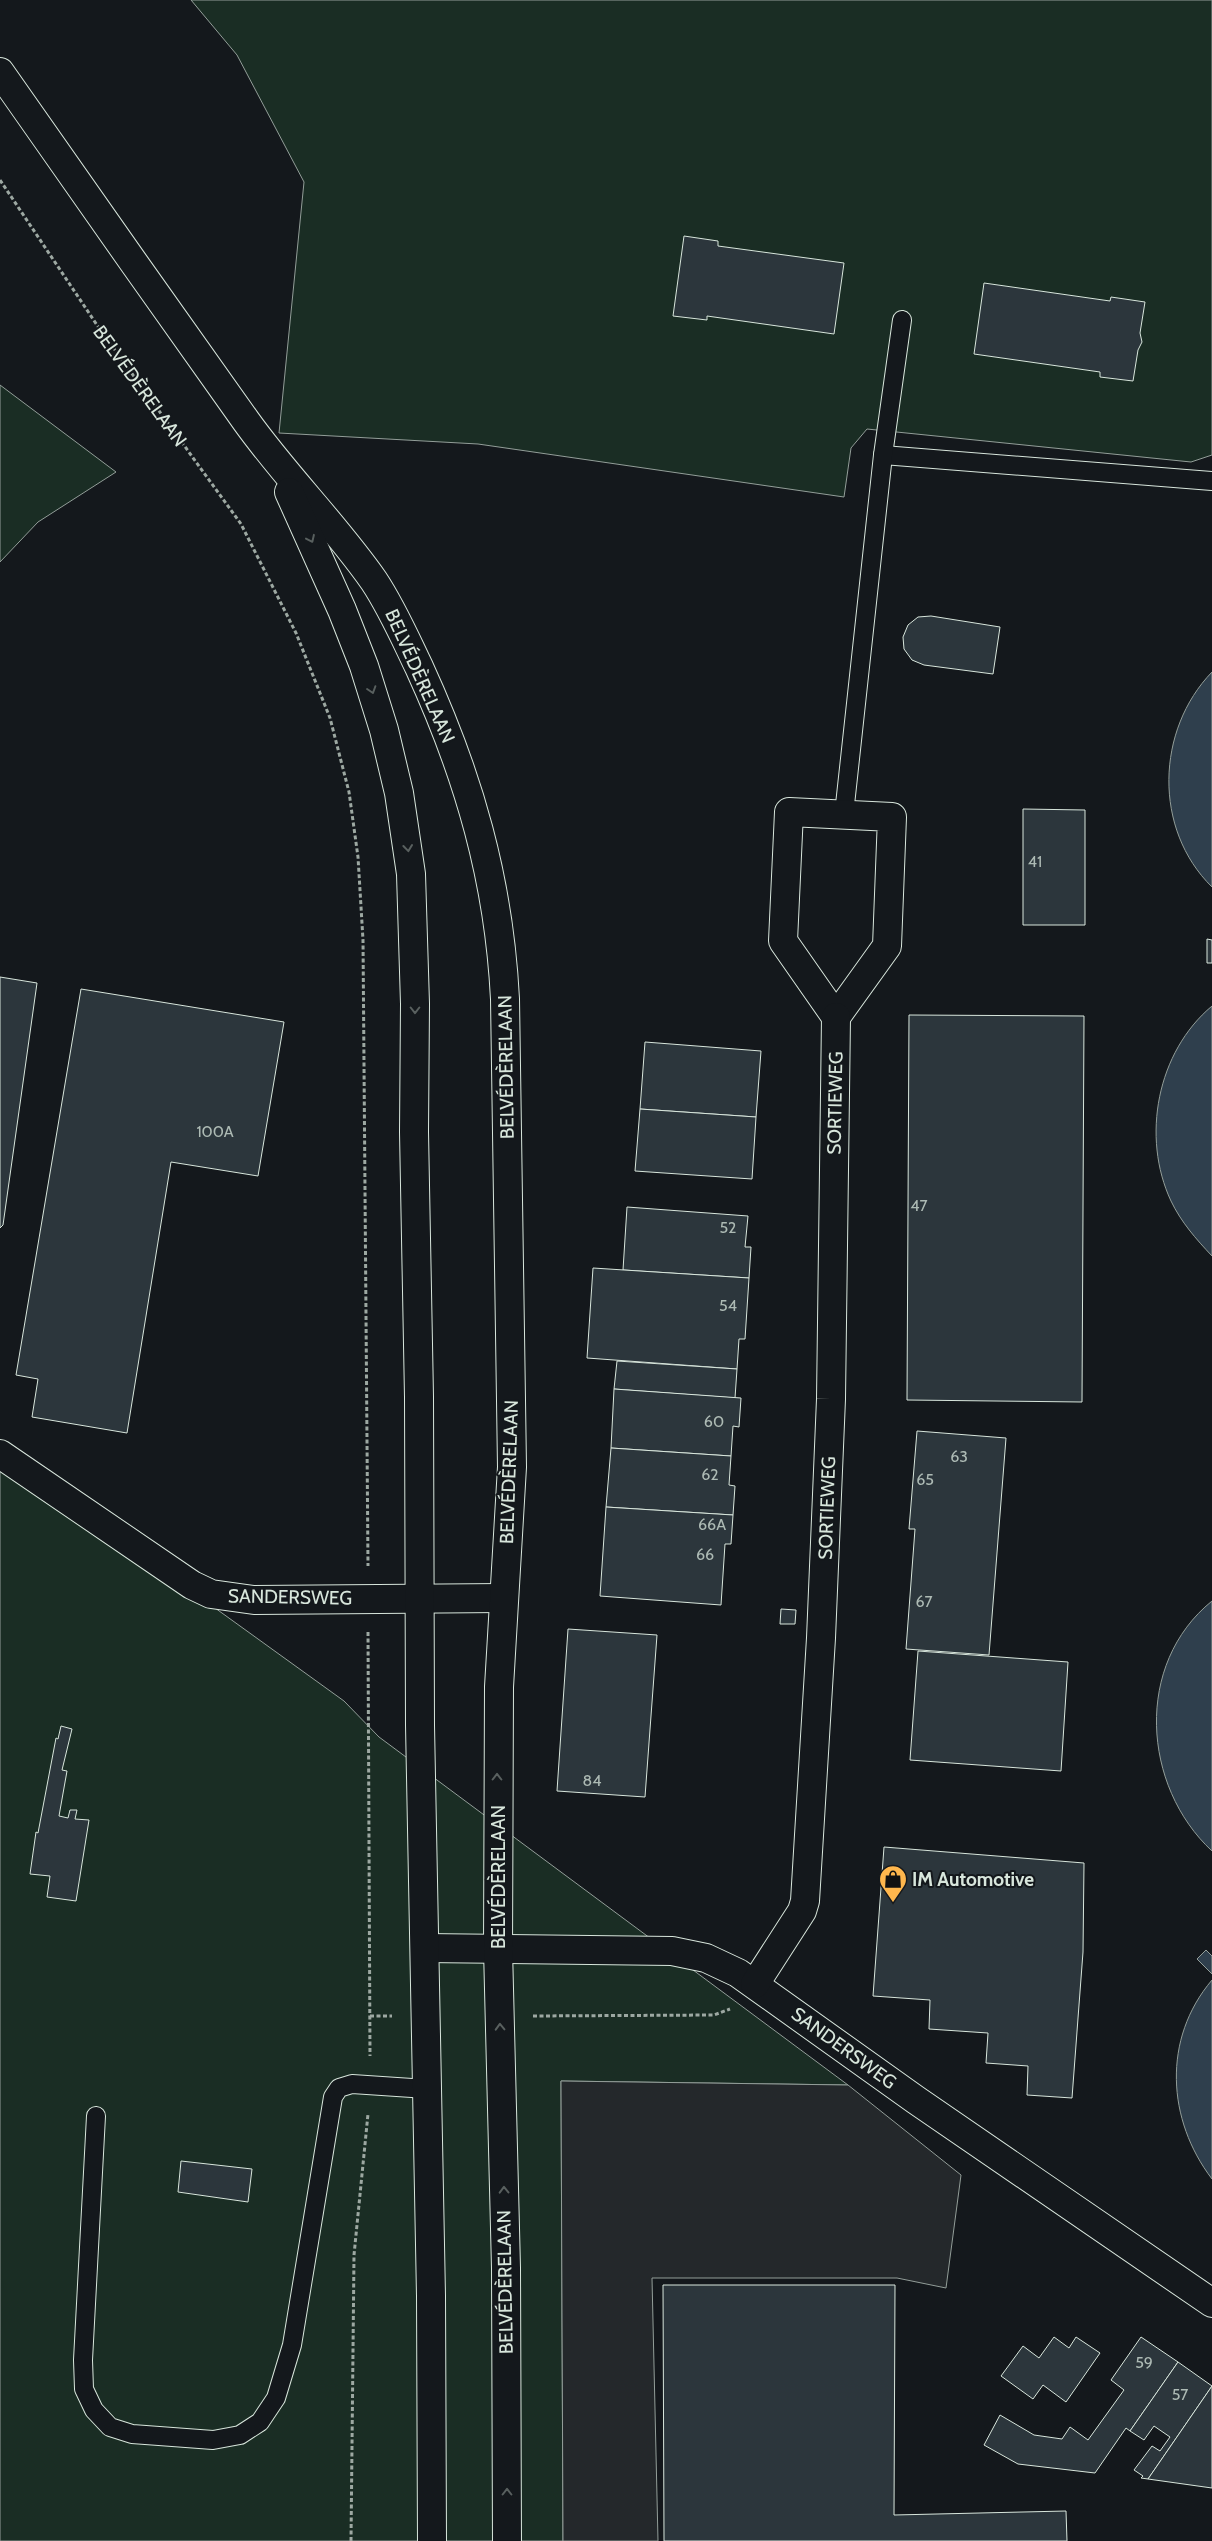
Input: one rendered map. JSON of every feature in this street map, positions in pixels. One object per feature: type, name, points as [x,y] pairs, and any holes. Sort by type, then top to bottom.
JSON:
[{"type":"main road","name":"BELVÉDÈRELAAN","points":[[0,72],[276,463],[347,545],[375,583],[396,619],[438,710],[476,819],[496,902],[503,951],[505,999],[512,1467],[503,1598],[498,1763],[498,1949],[506,2268],[507,2541]]},
{"type":"main road","name":"BELVÉDÈRELAAN","points":[[276,463],[329,578],[364,666],[384,730],[407,834],[414,939],[419,1598],[432,2541]]},
{"type":"main road","points":[[789,812],[892,817],[887,946],[836,1017],[783,941],[789,812]]},
{"type":"main road","name":"SORTIEWEG","points":[[755,1984],[802,1911],[804,1901],[821,1638],[832,1399],[836,1017]]},
{"type":"main road","name":"SANDERSWEG","points":[[0,1454],[192,1585],[211,1594],[254,1600],[503,1598]]},
{"type":"main road","name":"SANDERSWEG","points":[[425,1948],[672,1952],[706,1958],[738,1973],[755,1984],[916,2100],[1212,2303]]},
{"type":"lane","points":[[844,814],[882,455],[902,320]]},
{"type":"lane","points":[[882,455],[1212,482]]},
{"type":"lane","points":[[96,2116],[83,2360],[84,2389],[94,2410],[110,2427],[132,2434],[213,2440],[240,2435],[260,2422],[276,2398],[292,2345],[332,2098],[339,2088],[352,2084],[427,2089]]},
{"type":"path","name":"BELVÉDÈRELAAN","points":[[0,180],[99,328],[240,524],[296,633],[330,718],[340,753],[349,792],[358,857],[363,940],[368,1598]]},
{"type":"path","points":[[500,2016],[714,2015],[728,2011]]},
{"type":"path","points":[[370,2016],[426,2016]]},
{"type":"green space","points":[[191,0],[1212,0],[1212,455],[1191,462],[867,429],[851,448],[844,497],[478,444],[279,433],[304,182],[237,55]]},
{"type":"green space","points":[[0,385],[116,472],[38,522],[0,562]]},
{"type":"green space","points":[[0,1453],[344,1701],[379,1737],[848,2085],[561,2081],[563,2541],[0,2541]]},
{"type":"shaded area","points":[[561,2081],[848,2085],[961,2175],[946,2288],[897,2278],[652,2278],[658,2541],[563,2541]]},
{"type":"water","points":[[1212,672],[1212,887],[1193,863],[1179,837],[1171,809],[1169,780],[1172,750],[1180,722],[1194,696]]},
{"type":"water","points":[[1212,1006],[1212,1256],[1189,1230],[1171,1201],[1162,1176],[1157,1150],[1156,1123],[1167,1071],[1178,1047],[1193,1025]]},
{"type":"water","points":[[1212,1601],[1212,1851],[1189,1824],[1172,1793],[1161,1760],[1156,1725],[1159,1691],[1169,1658],[1187,1627]]},
{"type":"water","points":[[1206,1950],[1212,1956],[1212,1974],[1197,1959]]},
{"type":"water","points":[[1212,1980],[1212,2179],[1197,2156],[1186,2131],[1179,2106],[1176,2080],[1178,2053],[1185,2028],[1196,2003]]},
{"type":"building","points":[[684,236],[718,241],[718,246],[844,263],[834,334],[707,316],[707,320],[673,316]]},
{"type":"building","points":[[984,283],[1110,301],[1111,297],[1145,302],[1140,333],[1142,342],[1138,350],[1133,381],[1100,377],[1100,372],[974,354]]},
{"type":"building","points":[[931,616],[1000,627],[993,674],[924,665],[912,660],[904,649],[903,637],[908,625],[918,617]]},
{"type":"building","points":[[1023,809],[1085,810],[1085,925],[1023,925]]},
{"type":"building","points":[[1207,939],[1212,940],[1212,963],[1207,963]]},
{"type":"building","points":[[0,977],[37,983],[3,1225],[0,1228]]},
{"type":"building","points":[[81,989],[284,1022],[258,1176],[171,1162],[127,1433],[32,1417],[38,1379],[16,1375]]},
{"type":"building","points":[[909,1015],[1084,1016],[1082,1402],[907,1400]]},
{"type":"building","points":[[645,1042],[761,1051],[756,1117],[640,1109]]},
{"type":"building","points":[[640,1109],[756,1117],[752,1179],[635,1171]]},
{"type":"building","points":[[627,1207],[748,1216],[745,1247],[751,1247],[749,1278],[623,1270]]},
{"type":"building","points":[[593,1268],[749,1278],[745,1339],[739,1339],[737,1369],[587,1358]]},
{"type":"building","points":[[617,1361],[737,1369],[735,1398],[614,1389]]},
{"type":"building","points":[[614,1389],[741,1398],[739,1427],[733,1426],[731,1456],[611,1448]]},
{"type":"building","points":[[917,1431],[1006,1438],[989,1655],[906,1649],[915,1529],[909,1529]]},
{"type":"building","points":[[611,1448],[731,1456],[729,1485],[735,1486],[733,1515],[606,1507]]},
{"type":"building","points":[[606,1507],[733,1515],[731,1544],[725,1544],[721,1605],[600,1596]]},
{"type":"building","points":[[781,1609],[796,1610],[795,1624],[780,1624]]},
{"type":"building","points":[[568,1629],[657,1635],[645,1797],[557,1791]]},
{"type":"building","points":[[918,1651],[1068,1662],[1061,1771],[910,1760]]},
{"type":"building","points":[[61,1726],[72,1729],[62,1770],[67,1771],[59,1816],[68,1818],[70,1810],[77,1810],[75,1819],[89,1820],[76,1901],[47,1897],[50,1876],[30,1874],[36,1832],[38,1833],[56,1738],[58,1739]]},
{"type":"building","points":[[884,1847],[1084,1863],[1083,1952],[1072,2098],[1027,2095],[1028,2066],[986,2063],[988,2033],[929,2029],[930,2000],[873,1996]]},
{"type":"building","points":[[181,2161],[252,2169],[248,2202],[178,2192]]},
{"type":"building","points":[[663,2285],[895,2285],[894,2515],[1066,2511],[1067,2541],[664,2541]]},
{"type":"building","points":[[1054,2337],[1069,2348],[1076,2337],[1100,2353],[1066,2402],[1043,2385],[1033,2399],[1001,2376],[1023,2346],[1039,2358]]},
{"type":"building","points":[[1141,2337],[1178,2362],[1130,2431],[1126,2428],[1095,2473],[1018,2464],[984,2445],[1000,2415],[1034,2435],[1062,2439],[1070,2427],[1088,2440],[1124,2390],[1111,2380]]},
{"type":"building","points":[[1178,2362],[1212,2386],[1148,2479],[1141,2478],[1143,2476],[1134,2470],[1152,2446],[1160,2451],[1170,2437],[1154,2426],[1144,2440],[1130,2431]]},
{"type":"building","points":[[1212,2386],[1212,2488],[1148,2479]]},
{"type":"place","name":"IM Automotive","points":[[893,1903]]}]
